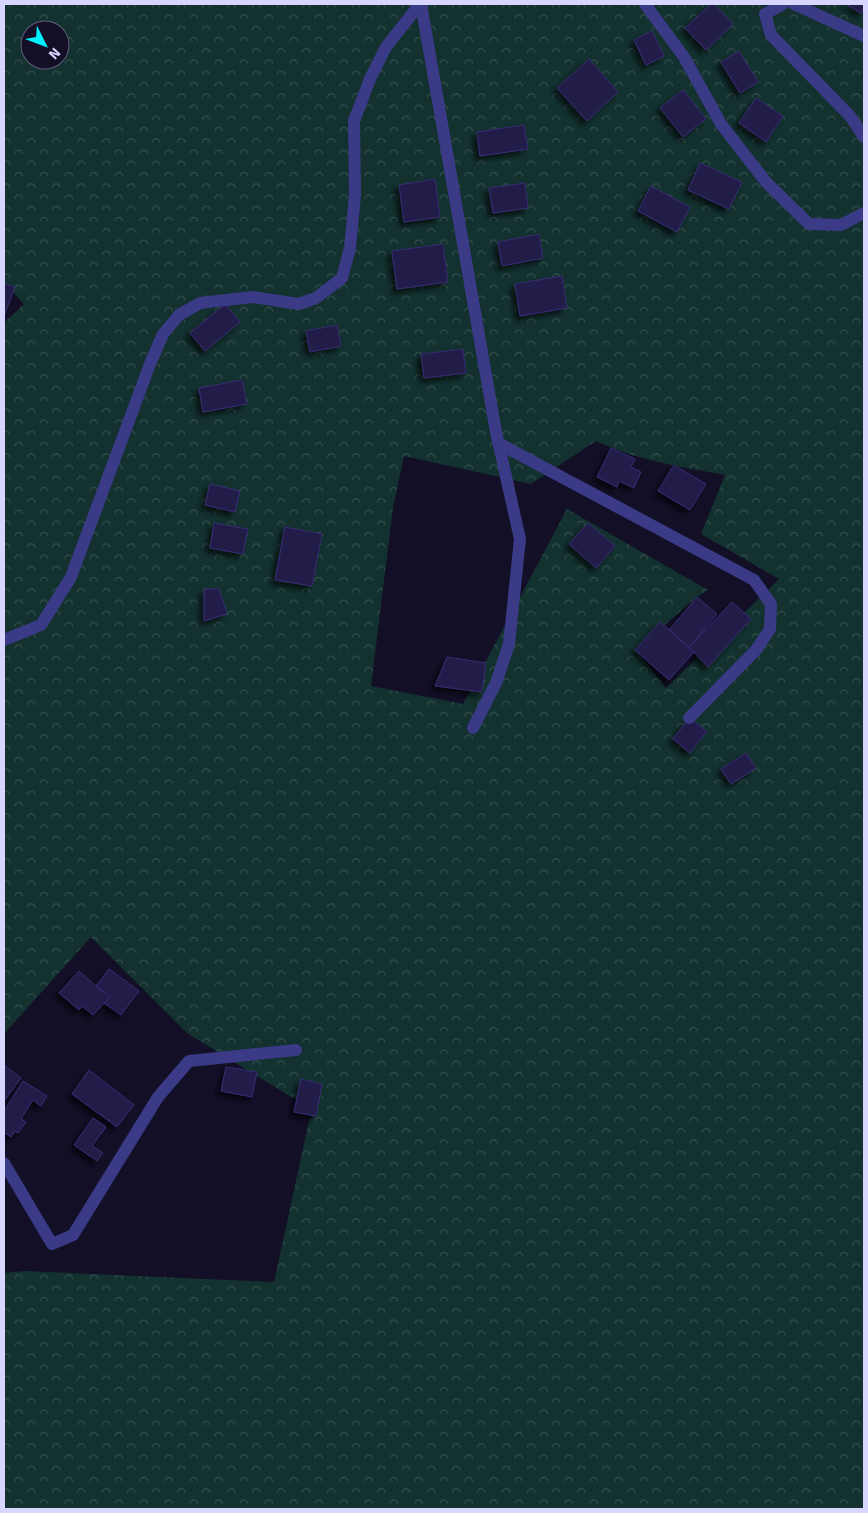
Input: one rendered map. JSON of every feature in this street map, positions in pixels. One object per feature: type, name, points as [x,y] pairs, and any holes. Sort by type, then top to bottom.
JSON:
[{"type":"street","points":[[420,4],[498,443],[520,540],[509,644],[496,683],[473,728]]},
{"type":"street","points":[[4,640],[41,625],[71,577],[150,364],[163,334],[179,315],[200,303],[252,297],[299,304],[316,298],[342,278],[351,239],[354,195],[354,121],[370,79],[386,47],[420,4]]},
{"type":"street","points":[[645,4],[684,57],[722,124],[766,182],[809,224],[841,225],[864,213]]},
{"type":"street","points":[[783,4],[764,14],[772,35],[850,116],[864,137]]},
{"type":"street","points":[[794,4],[864,36]]},
{"type":"street","points":[[498,443],[754,580],[771,604],[770,629],[756,650],[689,718]]},
{"type":"street","points":[[4,1163],[52,1244],[73,1235],[158,1097],[190,1061],[296,1050]]},
{"type":"green space","points":[[4,4],[864,4],[864,1509],[4,1509],[4,1273],[25,1271],[274,1282],[309,1121],[314,1111],[187,1033],[91,937],[4,1034],[4,323],[24,304],[4,283]],"holes":[[[596,441],[611,448],[676,466],[725,475],[701,534],[779,579],[666,688],[636,650],[697,597],[708,590],[567,509],[463,704],[371,686],[393,508],[404,456],[531,484]]]},
{"type":"building","points":[[711,4],[714,4],[733,24],[706,50],[685,28]]},
{"type":"building","points":[[846,4],[864,4],[864,8],[861,13]]},
{"type":"building","points":[[652,31],[664,56],[646,65],[634,40]]},
{"type":"building","points":[[739,51],[758,82],[740,93],[721,62]]},
{"type":"building","points":[[589,59],[618,92],[587,121],[557,88]]},
{"type":"building","points":[[683,90],[706,119],[683,137],[660,108]]},
{"type":"building","points":[[756,98],[783,116],[766,142],[739,123]]},
{"type":"building","points":[[524,125],[528,149],[480,156],[477,132]]},
{"type":"building","points":[[700,163],[742,182],[729,209],[688,190]]},
{"type":"building","points":[[435,179],[440,217],[404,222],[399,185]]},
{"type":"building","points":[[525,183],[528,208],[493,213],[489,188]]},
{"type":"building","points":[[651,186],[690,207],[677,232],[638,211]]},
{"type":"building","points":[[539,234],[543,258],[502,266],[498,242]]},
{"type":"building","points":[[443,244],[448,282],[397,289],[392,251]]},
{"type":"building","points":[[562,276],[567,308],[520,316],[515,284]]},
{"type":"building","points":[[4,283],[15,287],[4,316]]},
{"type":"building","points":[[225,304],[240,322],[205,351],[190,333]]},
{"type":"building","points":[[337,325],[341,346],[310,352],[306,331]]},
{"type":"building","points":[[463,349],[466,373],[424,378],[421,354]]},
{"type":"building","points":[[242,380],[247,404],[203,412],[199,388]]},
{"type":"building","points":[[611,448],[635,459],[631,467],[641,472],[634,488],[619,481],[617,487],[597,477]]},
{"type":"building","points":[[674,465],[706,484],[690,510],[658,491]]},
{"type":"building","points":[[210,484],[240,491],[235,512],[205,505]]},
{"type":"building","points":[[214,523],[248,529],[243,554],[210,548]]},
{"type":"building","points":[[588,523],[615,546],[596,568],[569,544]]},
{"type":"building","points":[[285,527],[322,534],[312,586],[275,580]]},
{"type":"building","points":[[204,589],[219,589],[227,614],[204,621]]},
{"type":"building","points":[[697,597],[717,614],[689,647],[669,630]]},
{"type":"building","points":[[732,602],[751,619],[708,667],[689,647]]},
{"type":"building","points":[[660,622],[694,652],[669,680],[635,650]]},
{"type":"building","points":[[447,657],[486,663],[482,692],[435,686]]},
{"type":"building","points":[[689,718],[707,731],[690,753],[673,739]]},
{"type":"building","points":[[746,753],[756,768],[731,784],[721,769]]},
{"type":"building","points":[[109,969],[139,991],[121,1015],[104,1003],[110,996],[96,986]]},
{"type":"building","points":[[79,971],[109,998],[93,1015],[82,1006],[79,1010],[59,993]]},
{"type":"building","points":[[4,1065],[21,1078],[4,1101]]},
{"type":"building","points":[[226,1067],[257,1072],[252,1097],[221,1091]]},
{"type":"building","points":[[89,1070],[134,1105],[117,1127],[72,1094]]},
{"type":"building","points":[[301,1079],[322,1084],[316,1116],[294,1112]]},
{"type":"building","points":[[23,1081],[47,1096],[41,1106],[33,1100],[21,1119],[26,1122],[18,1133],[15,1131],[11,1137],[4,1132],[4,1111]]},
{"type":"building","points":[[93,1118],[106,1127],[92,1146],[103,1153],[97,1161],[74,1145]]}]
